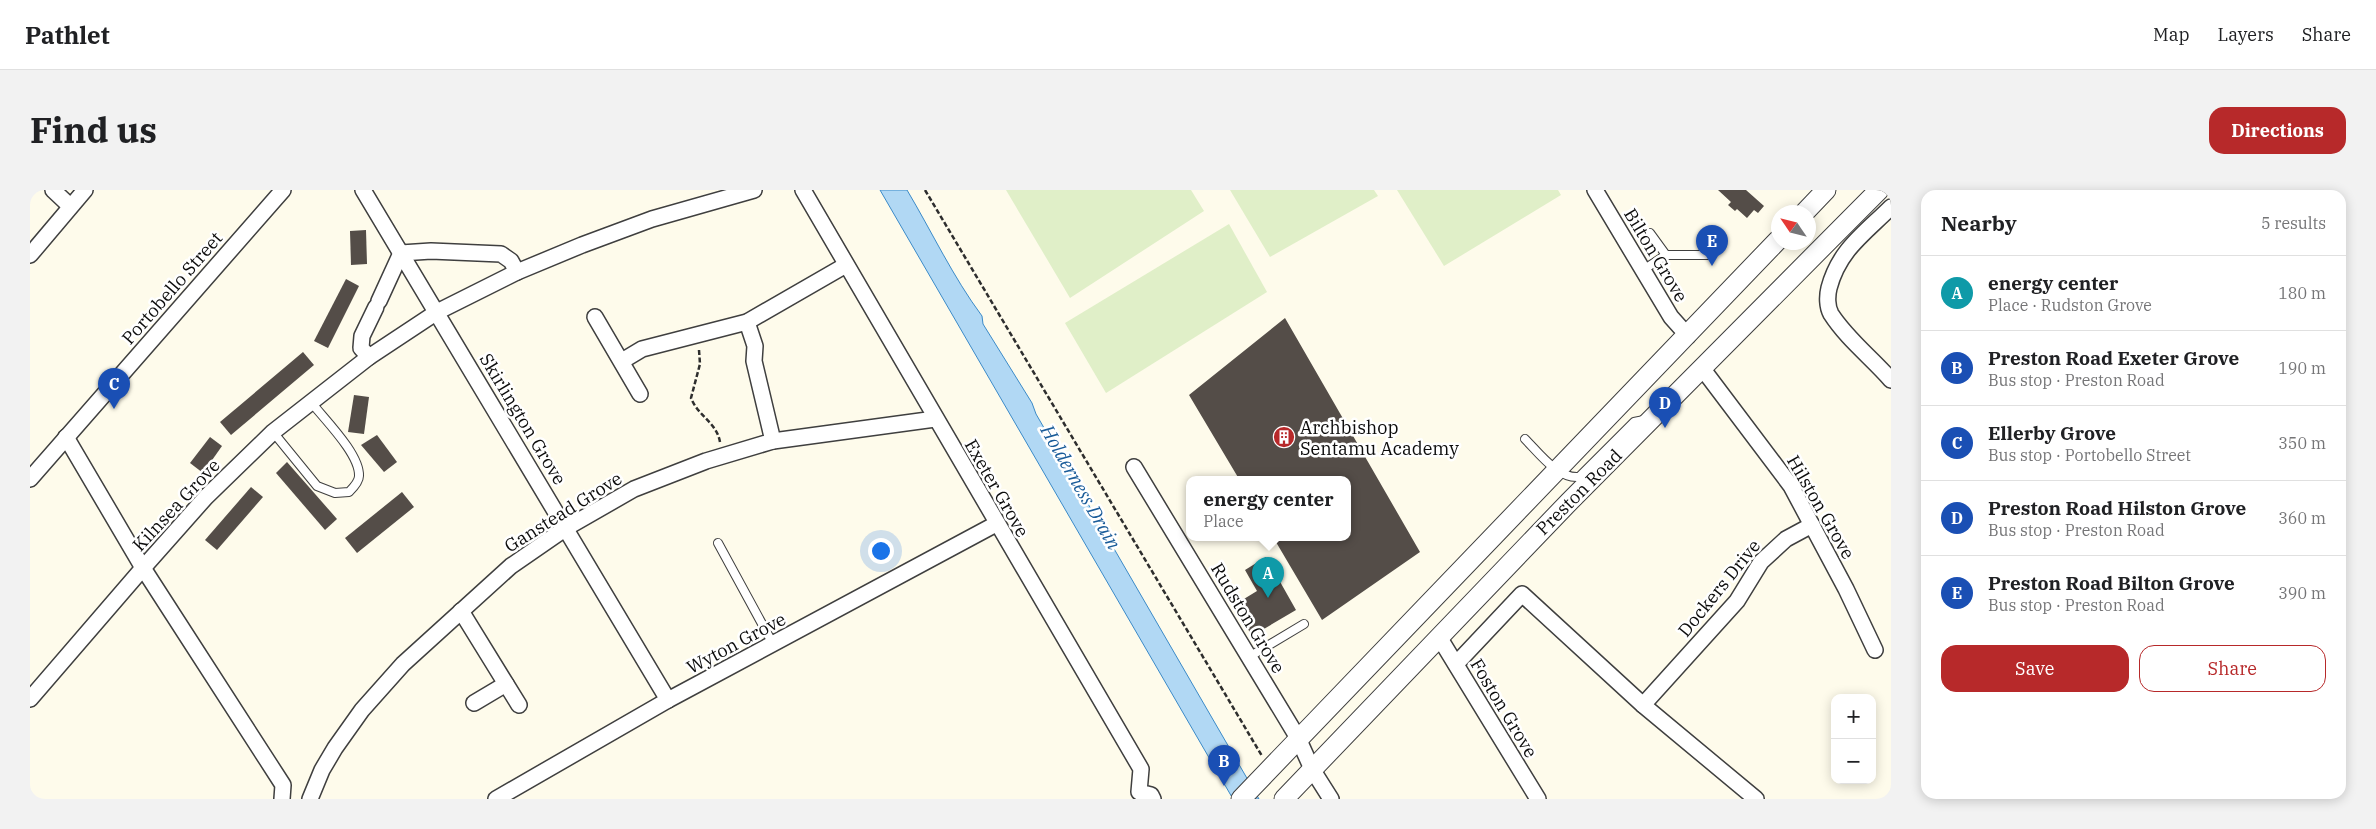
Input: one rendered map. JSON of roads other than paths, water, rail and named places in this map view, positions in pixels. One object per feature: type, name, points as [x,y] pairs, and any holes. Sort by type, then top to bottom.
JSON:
[{"type":"street","points":[[53,190],[70,206]]},
{"type":"street","points":[[30,255],[85,190]]},
{"type":"street","name":"Portobello Street","points":[[30,479],[283,190]]},
{"type":"street","name":"Skirlington Grove","points":[[363,190],[668,700]]},
{"type":"street","name":"Kilnsea Grove","points":[[30,699],[206,497],[273,432],[369,357],[437,312],[517,272],[652,219],[754,190]]},
{"type":"street","name":"Exeter Grove","points":[[803,190],[996,524],[1141,769],[1132,795],[1150,795],[1153,799]]},
{"type":"street","name":"Bilton Grove","points":[[1595,190],[1671,317],[1688,336]]},
{"type":"street","points":[[1812,205],[1826,190]]},
{"type":"street","name":"Preston Road","points":[[1284,799],[1439,637],[1878,190]]},
{"type":"street","points":[[1891,207],[1846,250],[1834,270],[1827,296],[1830,312],[1843,330],[1891,380]]},
{"type":"street","name":"Preston Road","points":[[1241,799],[1771,247]]},
{"type":"street","points":[[369,357],[362,348],[362,336],[401,253],[432,251],[501,254],[511,261],[517,272]]},
{"type":"street","points":[[622,361],[642,349],[747,322],[846,265]]},
{"type":"street","points":[[595,317],[640,394]]},
{"type":"street","points":[[747,322],[755,346],[754,361],[773,441]]},
{"type":"street","name":"Hilston Grove","points":[[1702,368],[1791,486],[1875,650]]},
{"type":"street","name":"Ganstead Grove","points":[[310,799],[322,770],[362,710],[404,664],[510,566],[566,528],[634,489],[723,456],[773,441],[936,419]]},
{"type":"street","points":[[66,437],[143,568],[283,785],[282,799]]},
{"type":"street","name":"Rudston Grove","points":[[1134,467],[1298,738],[1312,769],[1331,799]]},
{"type":"street","name":"Wyton Grove","points":[[496,799],[668,700],[996,524]]},
{"type":"street","name":"Dockers Drive","points":[[1642,706],[1738,601],[1760,562],[1786,539],[1812,525]]},
{"type":"street","points":[[1456,664],[1522,594],[1642,706],[1756,799]]},
{"type":"street","points":[[461,611],[519,705]]},
{"type":"street","name":"Foston Grove","points":[[1439,637],[1538,799]]},
{"type":"street","points":[[474,703],[506,684]]},
{"type":"lane","points":[[1650,233],[1666,255]]},
{"type":"lane","points":[[1643,270],[1666,255],[1712,255]]},
{"type":"lane","points":[[273,432],[317,486],[336,493],[349,492],[359,478],[358,467],[352,454],[311,402]]},
{"type":"lane","points":[[1525,439],[1557,470],[1570,478],[1579,477],[1634,422],[1651,420]]},
{"type":"lane","points":[[718,543],[773,644]]},
{"type":"lane","points":[[1249,657],[1304,624]]},
{"type":"water","points":[[880,190],[907,190],[952,270],[982,316],[983,324],[1032,403],[1036,414],[1259,799],[1233,799]]},
{"type":"place","name":"Preston Road Bilton Grove","points":[[1712,266]]},
{"type":"place","name":"Ellerby Grove","points":[[114,409]]},
{"type":"place","name":"Preston Road Hilston Grove","points":[[1665,428]]},
{"type":"place","name":"Archbishop Sentamu Academy","points":[[1284,437]]},
{"type":"place","name":"energy center","points":[[1268,598]]},
{"type":"place","name":"Preston Road Exeter Grove","points":[[1224,786]]},
{"type":"water label","name":"Holderness Drain","points":[[1081,487]]}]
